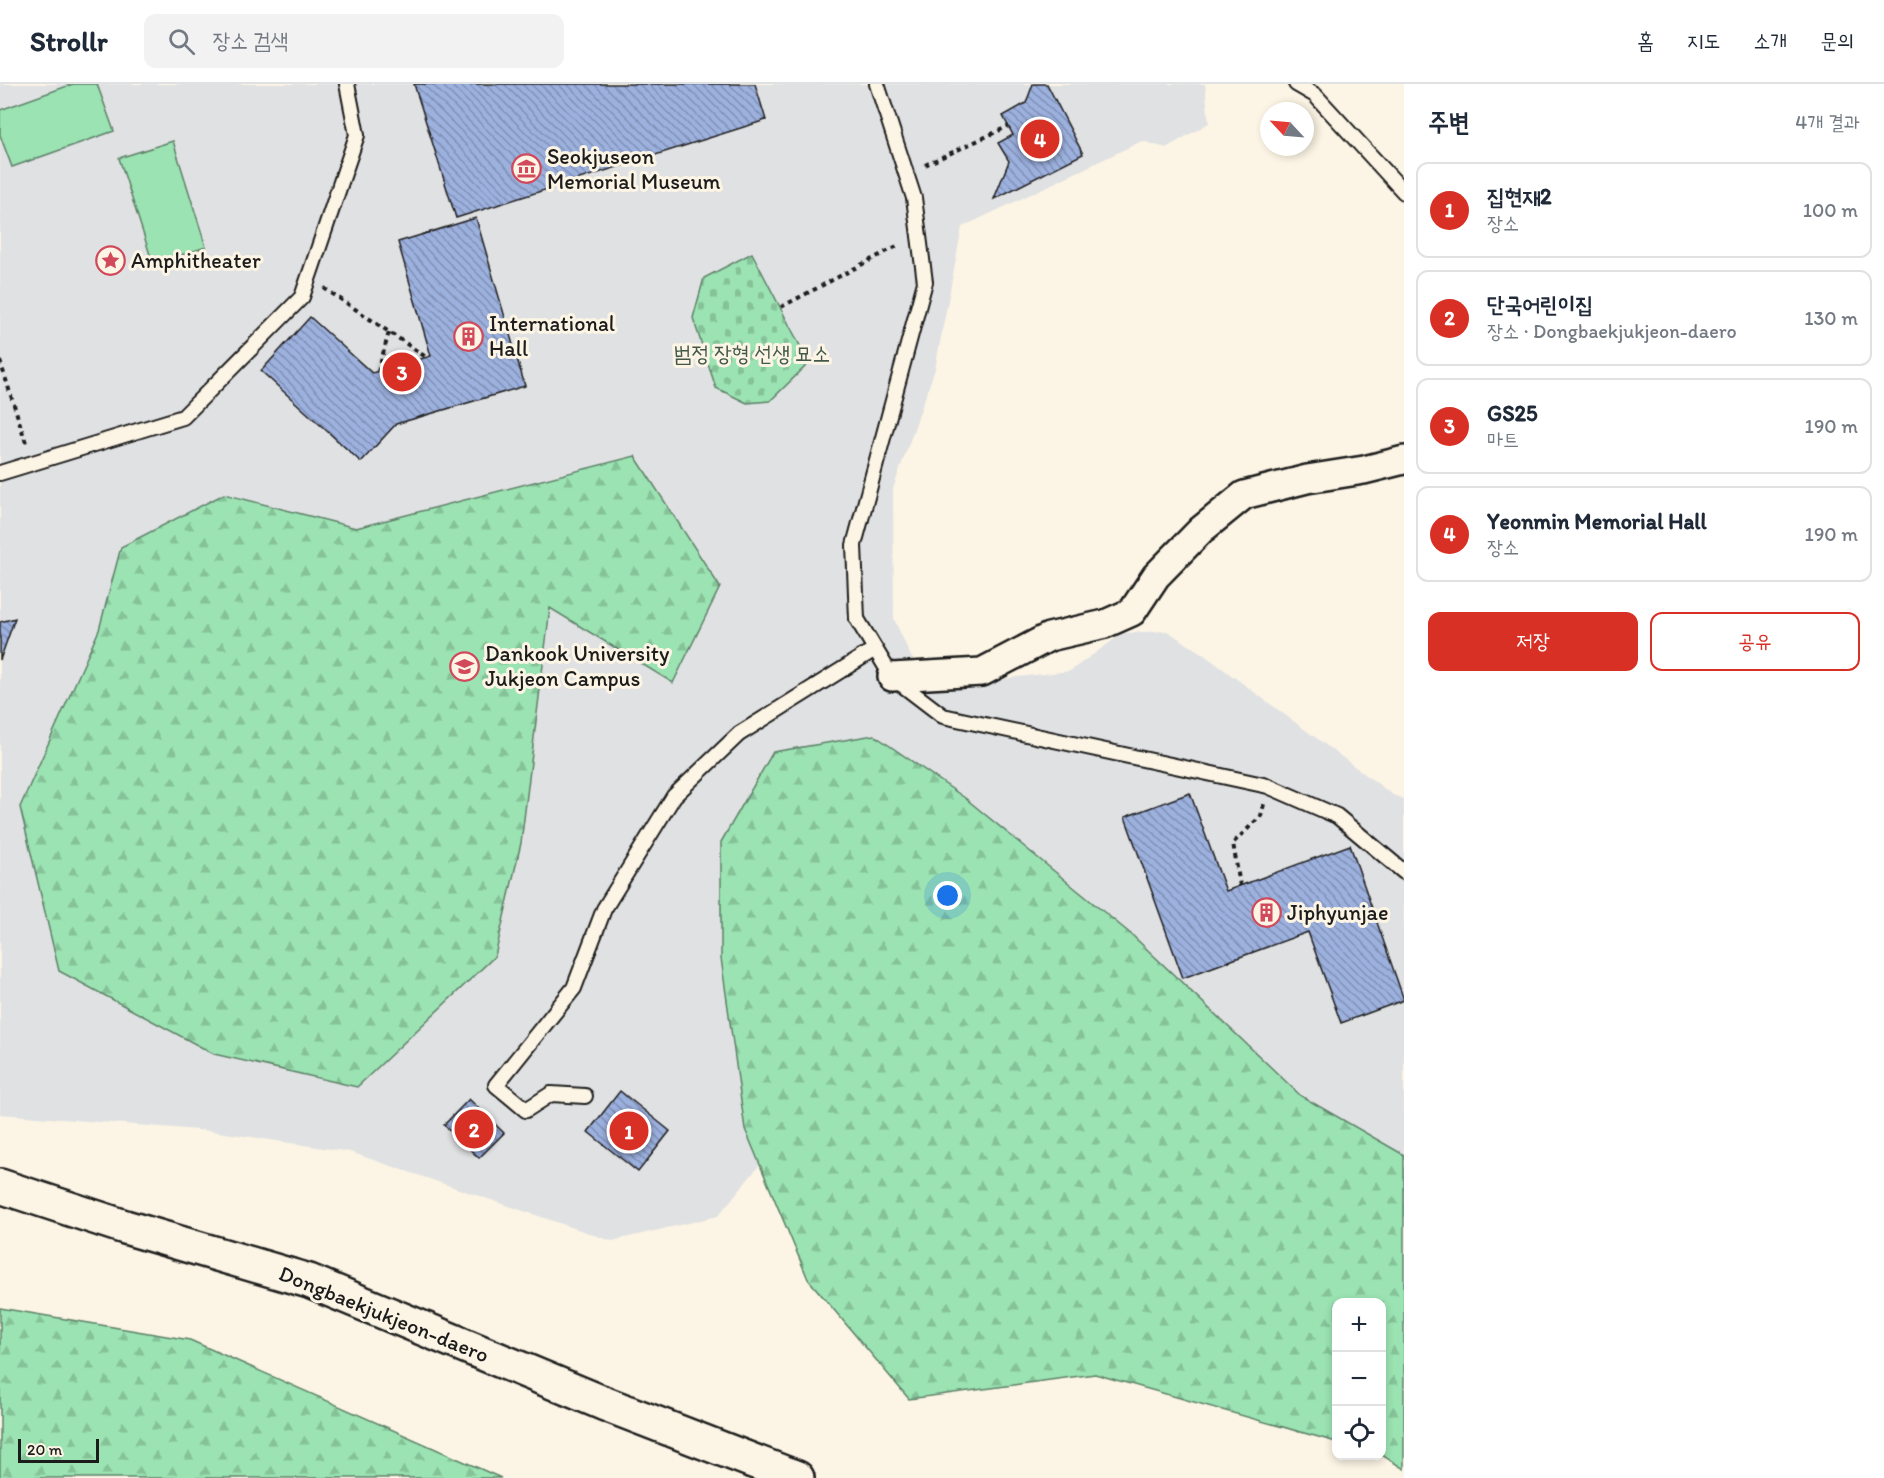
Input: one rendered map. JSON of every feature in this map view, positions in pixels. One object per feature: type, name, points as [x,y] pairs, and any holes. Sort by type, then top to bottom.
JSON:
[{"type":"main road","name":"Dongbaekjukjeon-daero","points":[[0,1186],[125,1227],[309,1281],[770,1471],[797,1478]]},
{"type":"street","points":[[892,676],[982,672],[1050,637],[1105,624],[1132,612],[1156,576],[1201,530],[1244,495],[1307,479],[1364,470],[1404,460]]},
{"type":"lane","points":[[0,473],[183,417],[302,297],[357,135],[347,84]]},
{"type":"lane","points":[[877,84],[914,198],[925,282],[854,545],[857,619],[892,676],[943,716],[1268,786],[1337,816],[1404,872]]},
{"type":"lane","points":[[1296,84],[1315,95],[1404,192]]},
{"type":"lane","points":[[585,1096],[550,1094],[526,1110],[496,1084],[574,988],[604,909],[674,796],[739,734],[875,650]]},
{"type":"path","points":[[906,174],[1009,126]]},
{"type":"path","points":[[781,307],[919,235]]},
{"type":"path","points":[[308,277],[426,357]]},
{"type":"path","points":[[378,372],[389,332]]},
{"type":"path","points":[[0,361],[32,463]]},
{"type":"path","points":[[1240,886],[1233,843],[1261,816],[1268,786]]},
{"type":"shaded area","name":"Dankook University Jukjeon Campus","points":[[0,84],[1205,84],[1209,123],[1166,148],[1142,141],[962,227],[935,369],[893,489],[894,619],[913,661],[974,682],[1070,671],[1123,633],[1167,631],[1203,654],[1393,795],[1404,799],[1404,1192],[865,1036],[718,1216],[612,1241],[350,1152],[211,1131],[0,1114]]},
{"type":"green space","points":[[73,84],[97,84],[114,131],[12,167],[0,135],[0,110]]},
{"type":"green space","points":[[173,141],[206,247],[153,264],[119,158]]},
{"type":"green space","name":"범정 장형 선생 묘소","points":[[752,253],[809,363],[770,401],[747,403],[716,388],[693,318],[704,278]]},
{"type":"green space","points":[[635,456],[720,587],[673,683],[550,608],[521,843],[495,956],[357,1087],[214,1054],[59,971],[20,807],[99,630],[121,547],[224,494],[356,528]]},
{"type":"green space","points":[[874,735],[965,798],[1132,935],[1301,1096],[1404,1155],[1404,1469],[1386,1458],[1386,1298],[1332,1298],[1332,1441],[1095,1374],[909,1399],[808,1279],[745,1129],[721,958],[721,842],[773,752]]},
{"type":"green space","points":[[0,1308],[190,1340],[501,1478],[0,1478]]},
{"type":"building","name":"Seokjuseon Memorial Museum","points":[[414,84],[755,84],[766,120],[456,218]]},
{"type":"building","points":[[1033,84],[1047,84],[1083,154],[994,199],[1009,161],[998,143],[1013,135],[1003,116],[1026,103]]},
{"type":"building","name":"International Hall","points":[[476,218],[525,386],[396,424],[361,462],[261,371],[310,317],[372,373],[431,356],[398,242]]},
{"type":"building","points":[[15,618],[0,660],[0,622]]},
{"type":"building","name":"Jiphyunjae","points":[[1190,793],[1226,891],[1350,845],[1404,1000],[1341,1023],[1308,932],[1183,978],[1125,817]]},
{"type":"building","points":[[620,1091],[670,1131],[638,1172],[588,1132]]},
{"type":"building","points":[[469,1099],[504,1133],[479,1158],[444,1125]]},
{"type":"place","name":"Yeonmin Memorial Hall","points":[[1040,139]]},
{"type":"place","name":"Seokjuseon Memorial Museum","points":[[526,169]]},
{"type":"place","name":"Amphitheater","points":[[110,260]]},
{"type":"place","name":"International Hall","points":[[468,336]]},
{"type":"place","name":"GS25","points":[[402,372]]},
{"type":"place","name":"Dankook University Jukjeon Campus","points":[[464,666]]},
{"type":"place","name":"Jiphyunjae","points":[[1266,912]]},
{"type":"place","name":"단국어린이집","points":[[474,1129]]},
{"type":"place","name":"집현재2","points":[[629,1131]]}]
